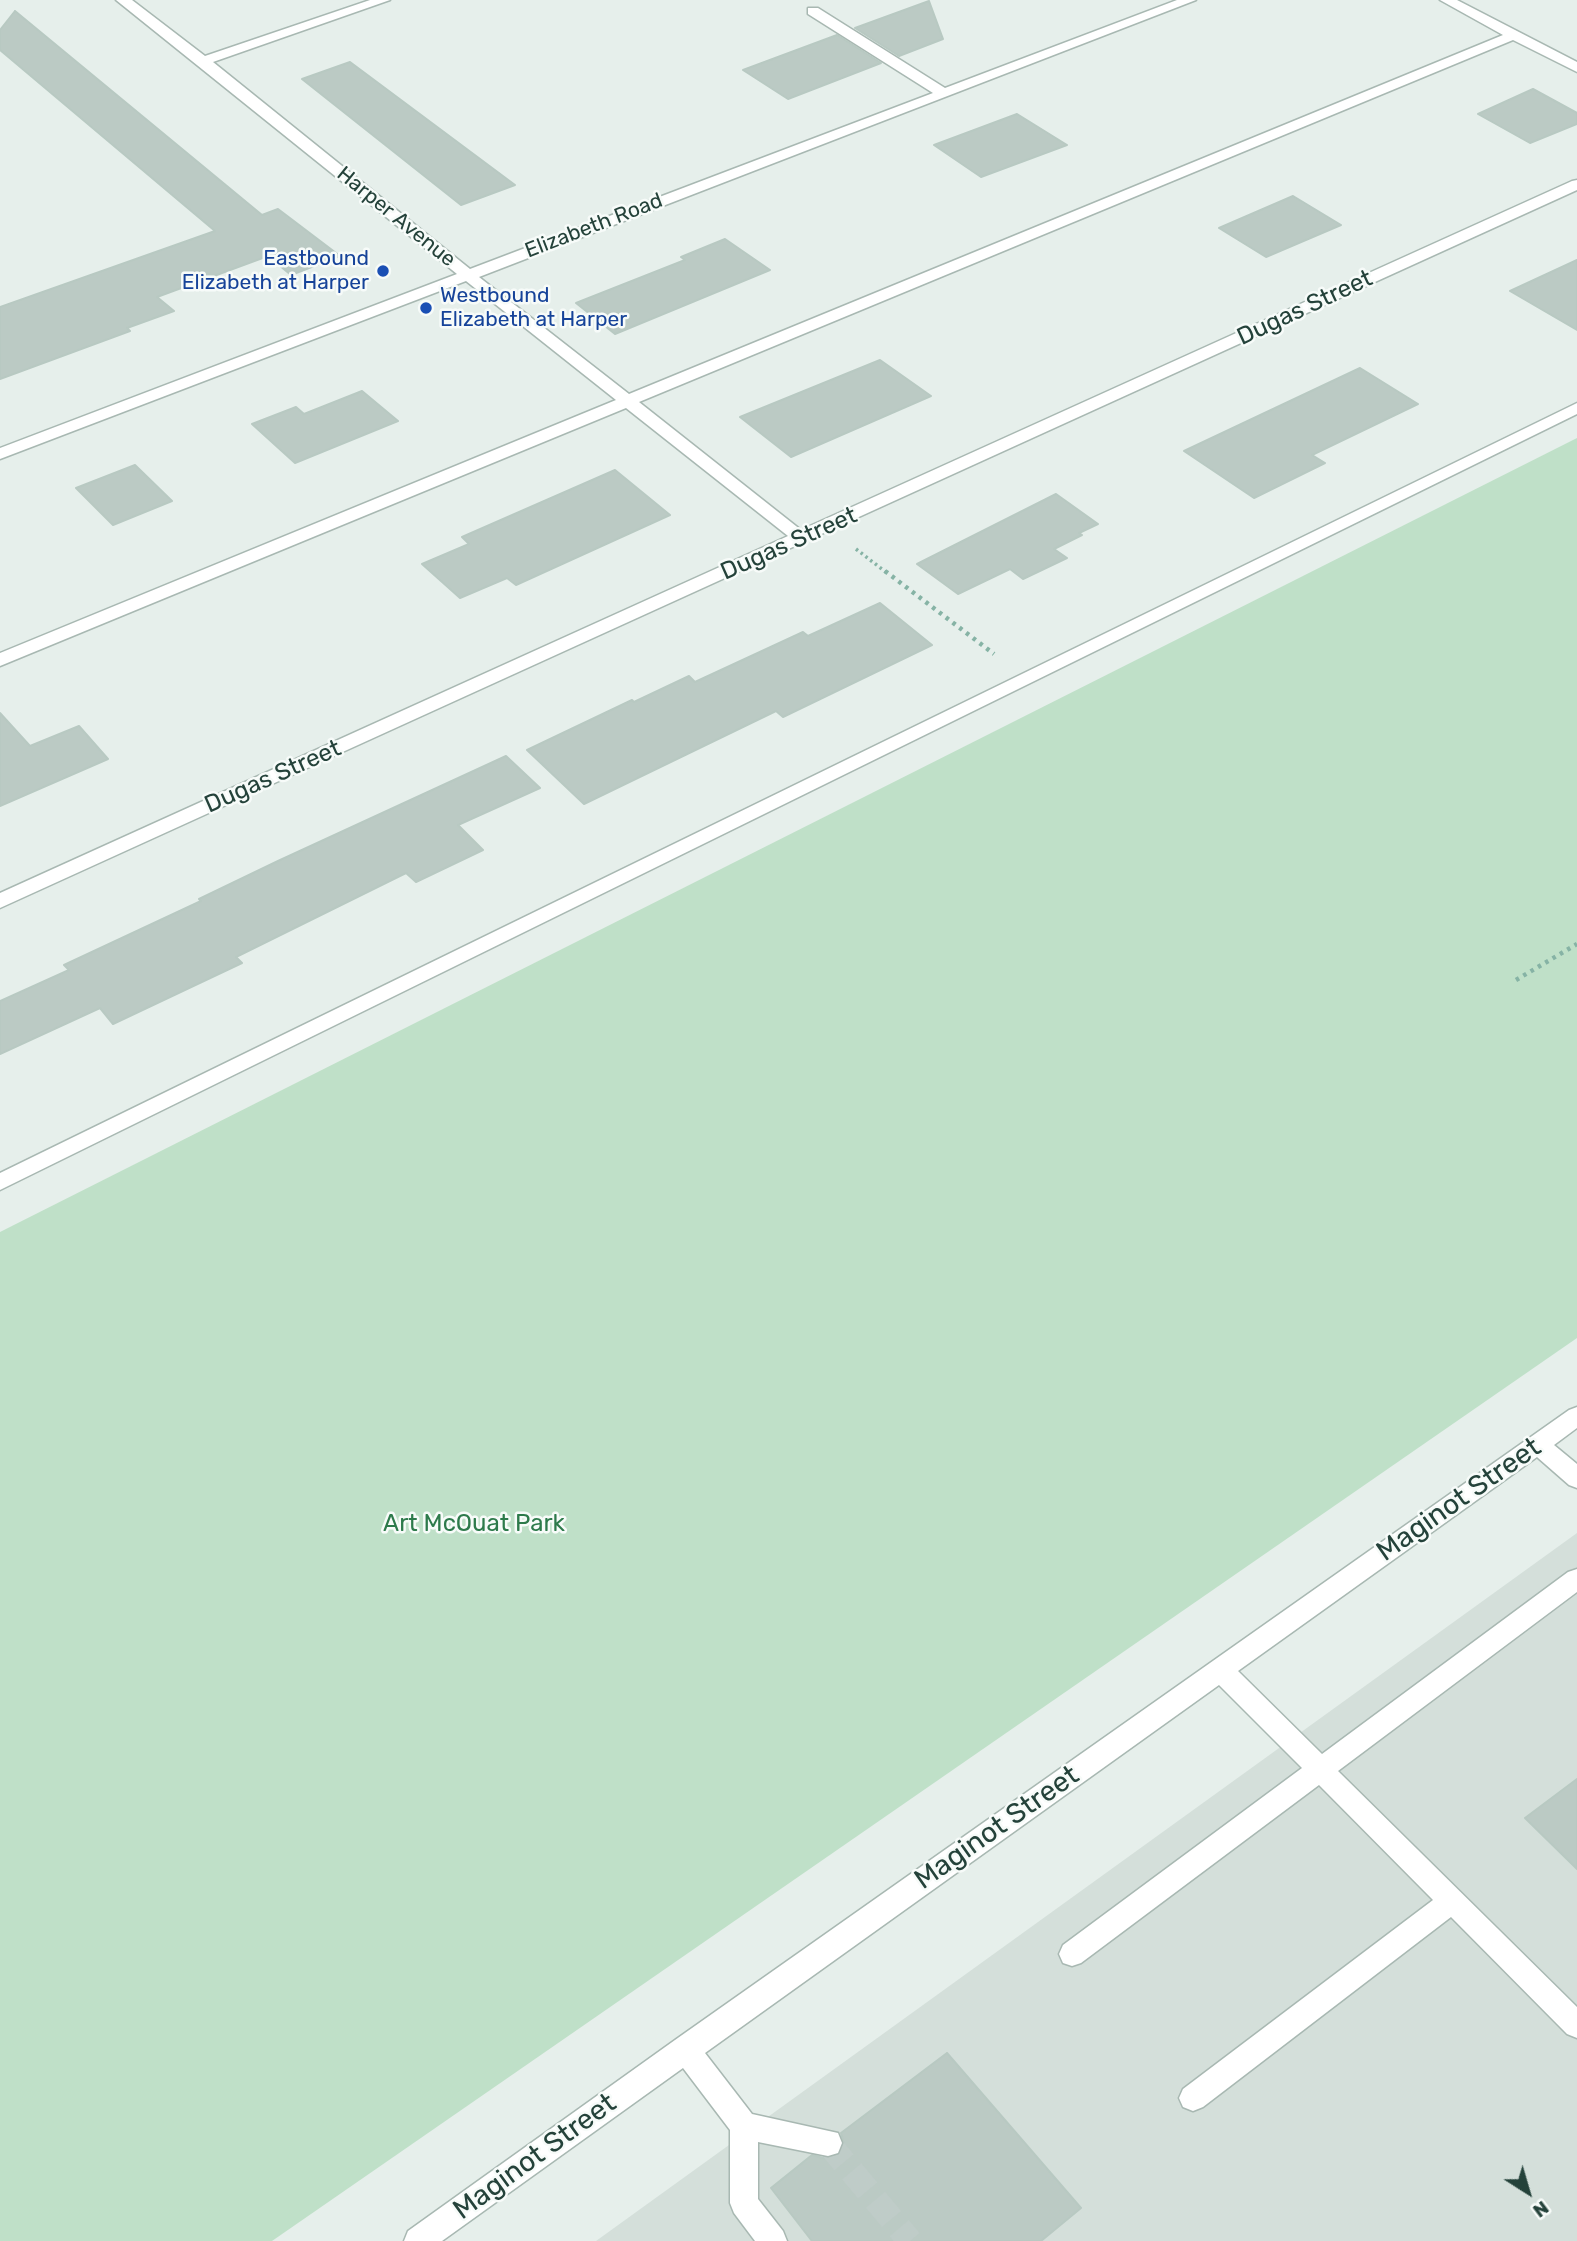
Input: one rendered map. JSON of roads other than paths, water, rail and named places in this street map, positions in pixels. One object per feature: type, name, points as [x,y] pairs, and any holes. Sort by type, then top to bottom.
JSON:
[{"type":"street","name":"Harper Avenue","points":[[123,0],[203,61],[626,402],[801,538]]},
{"type":"street","points":[[203,61],[383,0]]},
{"type":"street","name":"Elizabeth Road","points":[[0,454],[1189,0]]},
{"type":"street","points":[[1447,0],[1577,68]]},
{"type":"street","points":[[813,11],[943,93]]},
{"type":"street","points":[[0,660],[1514,35]]},
{"type":"street","name":"Dugas Street","points":[[0,901],[1577,184]]},
{"type":"street","points":[[0,1182],[1028,680],[1577,408]]},
{"type":"street","name":"Maginot Street","points":[[418,2241],[1577,1416]]},
{"type":"street","points":[[1538,1444],[1577,1478]]},
{"type":"street","points":[[1072,1954],[1577,1579]]},
{"type":"street","points":[[1220,1670],[1577,2025]]},
{"type":"street","points":[[1194,2098],[1452,1901]]},
{"type":"street","points":[[685,2049],[744,2126],[744,2203],[774,2241]]},
{"type":"street","points":[[744,2126],[828,2143]]},
{"type":"tunnel","points":[[828,2143],[910,2241]]},
{"type":"place","name":"Eastbound Elizabeth at Harper","points":[[383,271]]},
{"type":"place","name":"Westbound Elizabeth at Harper","points":[[426,308]]},
{"type":"park label","name":"Art McOuat Park","points":[[474,1524]]}]
